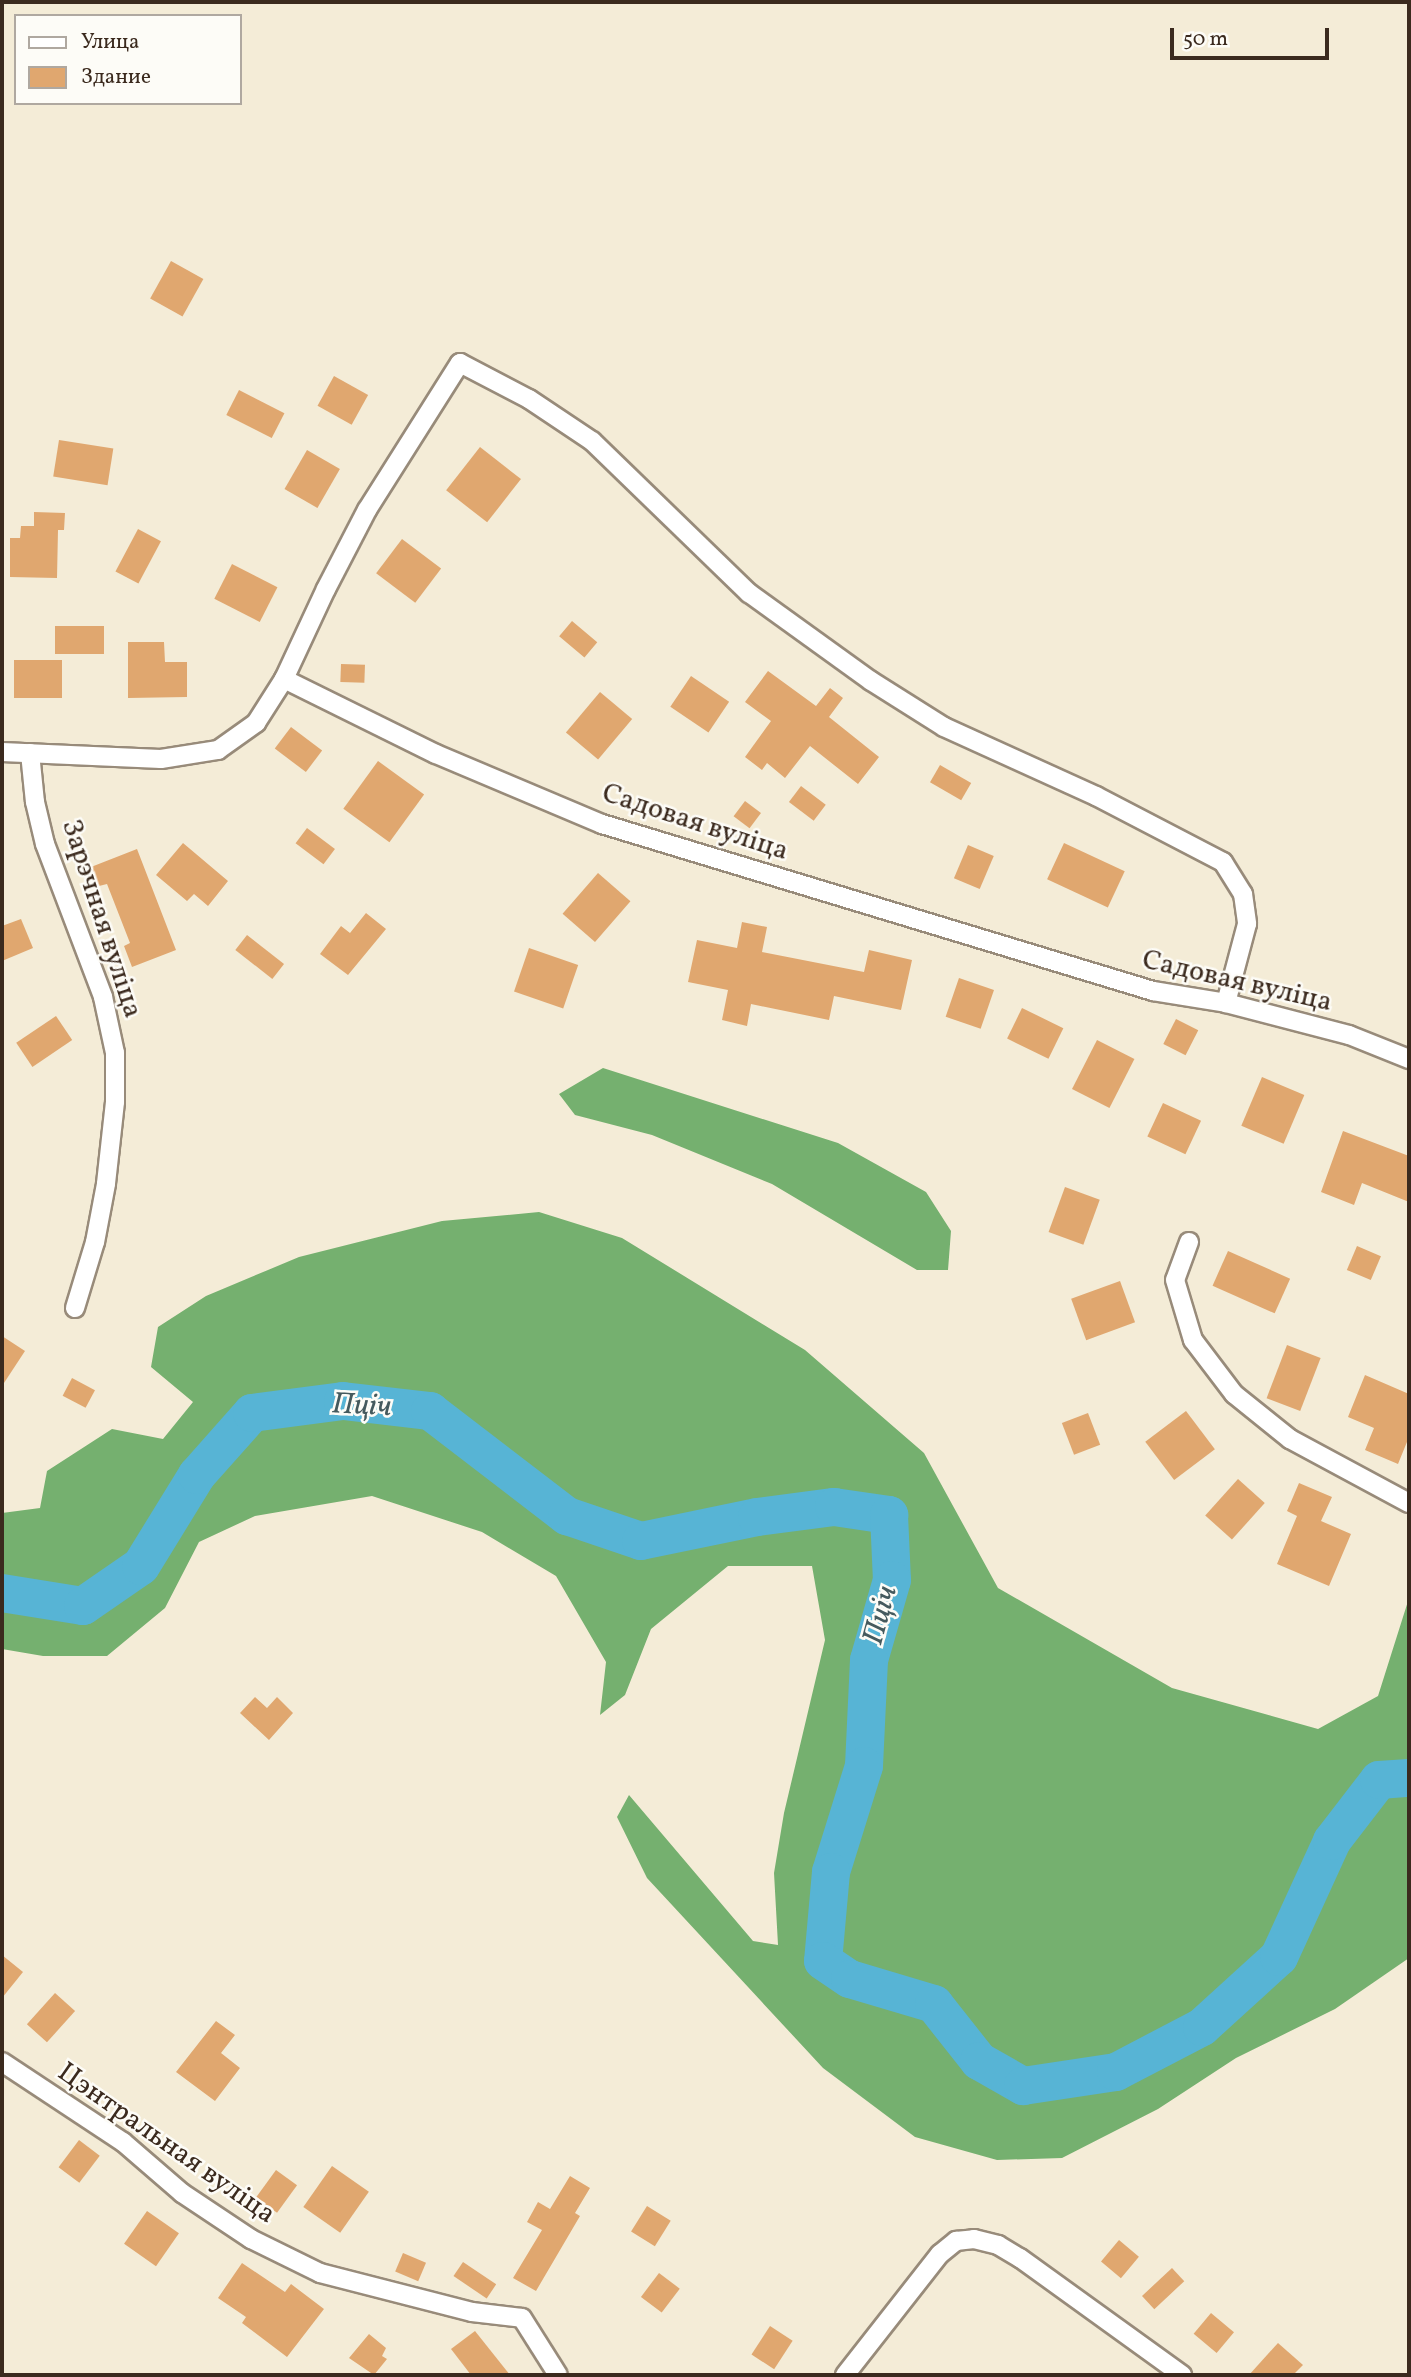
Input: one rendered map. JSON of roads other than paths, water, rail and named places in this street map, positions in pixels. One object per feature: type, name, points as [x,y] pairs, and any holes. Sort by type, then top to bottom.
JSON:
[{"type":"street","points":[[2,752],[161,759],[218,750],[256,723],[284,680],[326,589],[367,510],[460,363],[529,398],[592,441],[749,593],[871,681],[944,727],[1096,796],[1223,862],[1244,894],[1247,924],[1227,1003]]},
{"type":"street","name":"Садовая вуліца","points":[[284,680],[436,754],[602,824],[1153,992],[1227,1003],[1349,1035],[1409,1059]]},
{"type":"street","name":"Зарэчная вуліца","points":[[30,753],[35,802],[45,844],[103,997],[115,1053],[115,1102],[106,1184],[95,1242],[75,1308]]},
{"type":"street","points":[[1189,1242],[1175,1280],[1182,1304],[1193,1340],[1234,1394],[1290,1439],[1409,1503]]},
{"type":"street","name":"Цэнтральная вуліца","points":[[2,2062],[123,2142],[182,2193],[251,2239],[320,2273],[472,2312],[522,2318],[558,2375]]},
{"type":"street","points":[[845,2375],[940,2254],[956,2241],[974,2239],[998,2245],[1020,2258],[1182,2375]]},
{"type":"waterway","name":"Пціч","points":[[2,1593],[83,1606],[141,1566],[197,1475],[252,1413],[343,1401],[430,1411],[567,1516],[641,1541],[757,1517],[834,1507],[889,1515],[892,1580],[869,1660],[864,1766],[831,1872],[823,1961],[850,1979],[934,2004],[979,2061],[1023,2086],[1116,2072],[1202,2027],[1279,1957],[1332,1841],[1379,1780],[1409,1778]]}]
